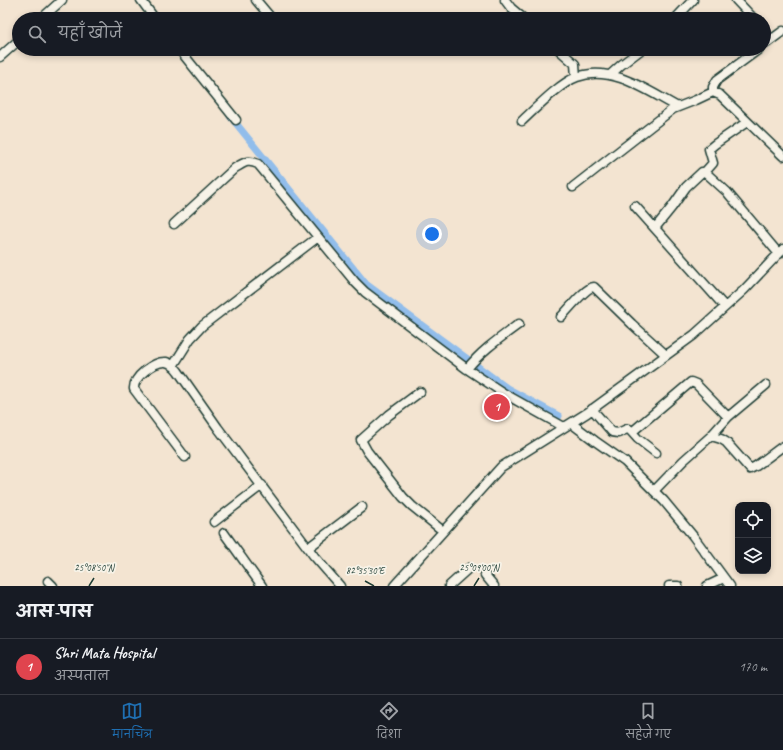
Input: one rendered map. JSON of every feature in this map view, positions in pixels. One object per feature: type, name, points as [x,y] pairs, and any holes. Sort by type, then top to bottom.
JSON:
[{"type":"street","points":[[49,12],[62,0]]},
{"type":"street","points":[[140,0],[149,12]]},
{"type":"street","points":[[256,0],[266,12]]},
{"type":"street","points":[[504,0],[516,12]]},
{"type":"street","points":[[682,12],[693,0]]},
{"type":"street","points":[[736,0],[747,12]]},
{"type":"street","points":[[771,39],[783,31]]},
{"type":"street","points":[[0,57],[12,46]]},
{"type":"street","points":[[185,56],[236,120]]},
{"type":"street","points":[[566,56],[575,64],[576,77]]},
{"type":"street","points":[[610,75],[632,56]]},
{"type":"street","points":[[713,92],[713,87],[717,80],[750,56]]},
{"type":"street","points":[[522,121],[547,97],[576,77],[591,74],[610,75],[624,79],[678,107]]},
{"type":"street","points":[[573,187],[664,115],[678,107],[713,92],[720,95],[783,156]]},
{"type":"street","points":[[655,228],[686,187],[702,172],[705,172],[713,163],[709,149],[747,122]]},
{"type":"street","points":[[174,224],[235,168],[244,162],[251,161],[258,164],[355,282],[365,292],[469,366],[505,394],[568,425],[625,462],[654,491],[693,536],[730,586]]},
{"type":"street","points":[[394,586],[501,467],[592,409],[694,335],[744,290],[781,252],[727,192],[705,172]]},
{"type":"street","points":[[635,206],[726,307]]},
{"type":"street","points":[[174,366],[190,339],[202,326],[318,237]]},
{"type":"street","points":[[561,317],[590,287],[594,287],[666,355]]},
{"type":"street","points":[[469,366],[493,343],[519,324]]},
{"type":"street","points":[[185,457],[134,389],[133,384],[136,380],[156,363],[168,362],[174,366],[308,548],[340,586]]},
{"type":"street","points":[[632,432],[691,382],[696,384],[728,417]]},
{"type":"street","points":[[654,491],[683,461],[711,436],[728,417],[766,385]]},
{"type":"street","points":[[420,392],[389,415],[361,440],[367,451],[403,497],[443,531]]},
{"type":"street","points":[[592,409],[612,432],[618,433],[627,429],[656,453]]},
{"type":"street","points":[[711,436],[722,439],[726,442],[750,469],[783,446]]},
{"type":"street","points":[[214,522],[262,485]]},
{"type":"street","points":[[308,548],[362,507]]},
{"type":"street","points":[[224,533],[262,586]]},
{"type":"street","points":[[449,586],[469,568]]},
{"type":"street","points":[[485,575],[494,586]]},
{"type":"street","points":[[707,586],[724,578]]},
{"type":"street","points":[[669,586],[678,586]]},
{"type":"waterway","points":[[230,116],[366,284],[507,388],[559,416]]},
{"type":"place","name":"Shri Mata Hospital","points":[[497,407]]}]
